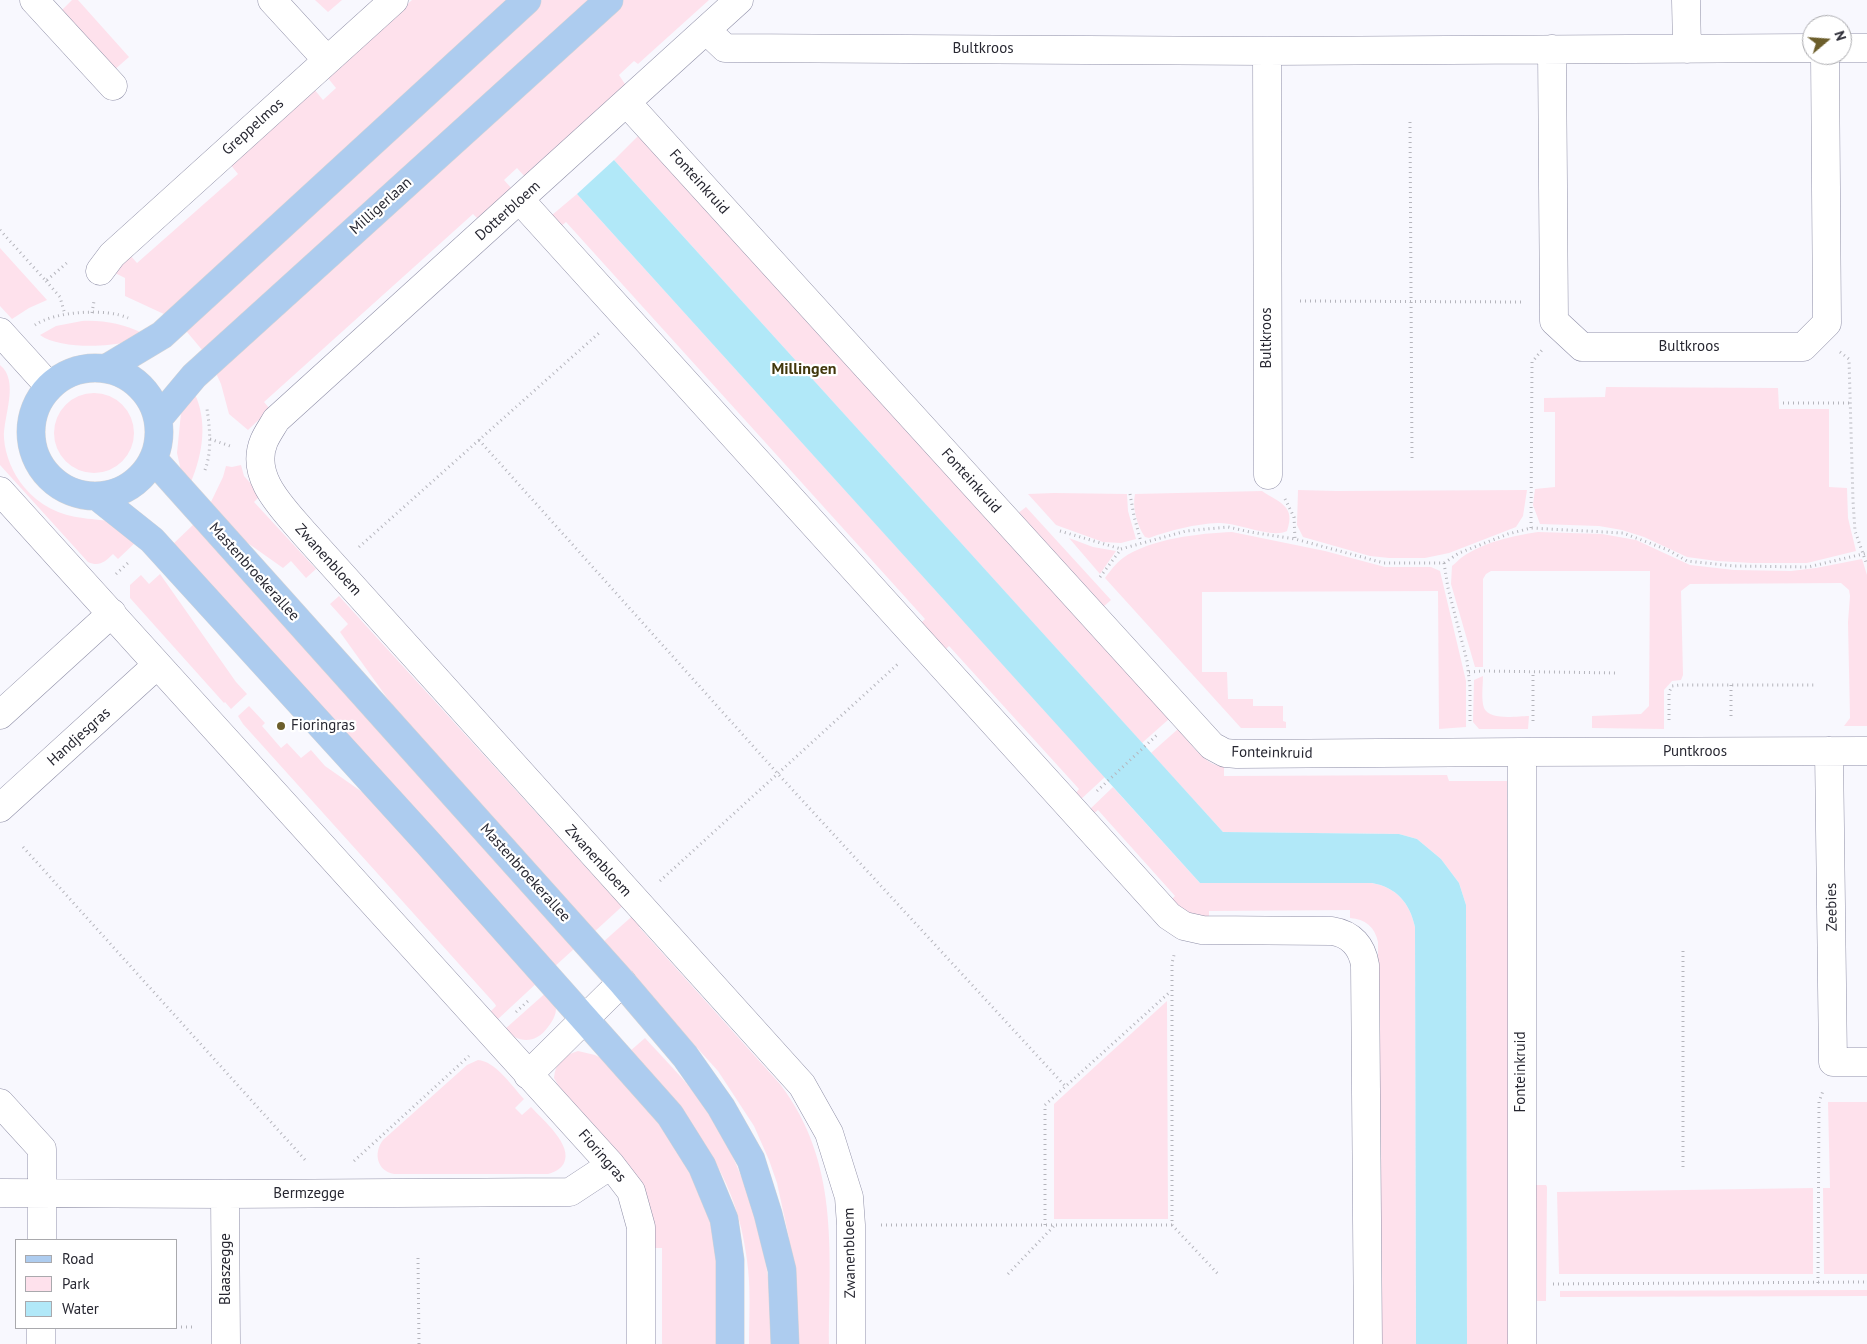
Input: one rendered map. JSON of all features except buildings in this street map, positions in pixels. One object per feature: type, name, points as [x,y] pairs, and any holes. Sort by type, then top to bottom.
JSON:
[{"type":"main road","points":[[107,368],[162,335],[527,0]]},
{"type":"main road","name":"Milligerlaan","points":[[158,418],[201,369],[609,0]]},
{"type":"main road","points":[[86,368],[107,368],[130,378],[149,395],[158,418],[160,440],[154,460],[134,484],[121,492],[98,497],[76,495],[56,485],[41,468],[32,448],[30,426],[37,404],[49,386],[66,374],[86,368]]},
{"type":"main road","name":"Mastenbroekerallee","points":[[154,460],[622,982],[685,1056],[721,1107],[751,1160],[768,1214],[782,1270],[785,1344]]},
{"type":"main road","points":[[98,497],[152,540],[428,843],[670,1115],[702,1166],[724,1219],[730,1260],[730,1344]]},
{"type":"street","points":[[34,0],[113,86]]},
{"type":"street","points":[[272,0],[327,60]]},
{"type":"street","name":"Greppelmos","points":[[106,263],[394,0]]},
{"type":"street","name":"Dotterbloem","points":[[276,420],[739,0]]},
{"type":"street","points":[[1686,0],[1687,49]]},
{"type":"street","name":"Bultkroos","points":[[706,30],[725,48],[1267,51],[1802,48]]},
{"type":"street","points":[[1852,48],[1867,48]]},
{"type":"street","name":"Bultkroos","points":[[1552,49],[1554,321],[1582,347],[1803,347],[1827,323],[1825,65]]},
{"type":"street","name":"Bultkroos","points":[[1267,51],[1266,302],[1268,475]]},
{"type":"street","name":"Fonteinkruid","points":[[627,103],[1209,744],[1222,752],[1233,754],[1522,752],[1520,1284],[1522,1344]]},
{"type":"street","points":[[520,200],[1164,911],[1184,926],[1202,930],[1332,931],[1351,938],[1359,946],[1365,965],[1368,1344]]},
{"type":"street","points":[[0,332],[49,386]]},
{"type":"street","name":"Zwanenbloem","points":[[276,420],[264,440],[260,456],[269,490],[336,568],[635,902],[802,1085],[829,1133],[849,1197],[851,1225],[851,1344]]},
{"type":"street","name":"Fioringras","points":[[0,491],[611,1165],[632,1191],[641,1227],[641,1344]]},
{"type":"street","points":[[0,715],[112,614]]},
{"type":"street","name":"Handjesgras","points":[[0,808],[157,665]]},
{"type":"street","name":"Zeebies","points":[[1828,751],[1833,1062]]},
{"type":"street","name":"Puntkroos","points":[[1522,752],[1867,751]]},
{"type":"street","points":[[528,1074],[622,982]]},
{"type":"street","points":[[1833,1062],[1867,1062]]},
{"type":"street","points":[[0,1103],[42,1149],[42,1239]]},
{"type":"street","name":"Bermzegge","points":[[0,1193],[570,1192],[611,1165]]},
{"type":"street","name":"Blaaszegge","points":[[225,1194],[226,1344]]},
{"type":"street","points":[[41,1329],[41,1344]]},
{"type":"path","points":[[1410,122],[1412,459]]},
{"type":"path","points":[[0,230],[60,297],[65,315]]},
{"type":"path","points":[[46,281],[80,251],[106,263]]},
{"type":"path","points":[[1266,302],[1554,302]]},
{"type":"path","points":[[336,568],[622,312]]},
{"type":"path","points":[[1531,528],[1532,362],[1543,349],[1568,334]]},
{"type":"path","points":[[1815,335],[1849,359],[1855,531],[1865,554],[1867,565]]},
{"type":"path","points":[[1783,403],[1850,403]]},
{"type":"path","points":[[479,440],[778,774],[1066,1087]]},
{"type":"path","points":[[1268,475],[1272,489],[1286,500],[1294,517],[1295,539]]},
{"type":"path","points":[[1130,494],[1132,511],[1141,542]]},
{"type":"path","points":[[1094,617],[1097,581],[1121,549],[1186,531],[1228,527],[1295,539],[1384,564],[1444,563],[1459,553],[1508,534],[1531,528],[1623,533],[1668,550],[1687,561],[1734,566],[1808,567],[1865,554]]},
{"type":"path","points":[[1056,530],[1121,549]]},
{"type":"path","points":[[1444,563],[1448,588],[1469,672],[1471,753]]},
{"type":"path","points":[[635,902],[921,643]]},
{"type":"path","points":[[1469,672],[1618,673]]},
{"type":"path","points":[[1533,672],[1533,693]]},
{"type":"path","points":[[1731,685],[1731,705]]},
{"type":"path","points":[[1670,752],[1669,692],[1672,686],[1815,685]]},
{"type":"path","points":[[1096,792],[1154,738]]},
{"type":"path","points":[[23,846],[308,1163]]},
{"type":"path","points":[[1184,926],[1172,963],[1172,1225],[1218,1274]]},
{"type":"path","points":[[1683,951],[1683,1167]]},
{"type":"path","points":[[1046,1225],[1045,1105],[1172,991]]},
{"type":"path","points":[[1818,1283],[1819,1102],[1833,1062]]},
{"type":"path","points":[[851,1225],[1172,1225]]},
{"type":"path","points":[[1008,1274],[1054,1225]]},
{"type":"path","points":[[418,1258],[418,1344]]},
{"type":"path","points":[[1520,1284],[1867,1282]]},
{"type":"green space","points":[[72,0],[78,0],[129,57],[113,71],[59,13]]},
{"type":"green space","points":[[315,0],[342,0],[328,12]]},
{"type":"green space","points":[[412,0],[515,0],[166,315],[125,296],[125,278],[113,272],[130,255],[137,263],[238,174],[230,164],[314,89],[323,100],[336,88],[327,77]]},
{"type":"green space","points":[[542,0],[594,0],[203,351],[182,326]]},
{"type":"green space","points":[[621,0],[709,0],[638,64],[634,61],[619,75],[627,87],[526,178],[517,168],[504,180],[513,190],[479,220],[473,214],[264,402],[270,409],[248,430],[229,414],[221,384],[214,369]]},
{"type":"green space","points":[[640,134],[1169,719],[1142,743],[614,160]]},
{"type":"green space","points":[[577,194],[1105,777],[1079,801],[1074,795],[1079,789],[949,646],[944,651],[920,624],[925,619],[566,222],[560,227],[552,215]]},
{"type":"green space","points":[[0,248],[47,300],[29,308],[12,319],[0,306]]},
{"type":"green space","points":[[82,321],[113,323],[142,333],[131,340],[116,344],[93,346],[69,345],[40,335],[56,326]]},
{"type":"green space","points":[[0,365],[6,372],[9,380],[10,390],[4,438],[8,458],[16,476],[36,499],[58,512],[74,517],[113,522],[138,540],[118,559],[113,554],[102,563],[88,562],[0,465]]},
{"type":"green space","points":[[1606,387],[1778,388],[1779,409],[1829,409],[1829,487],[1847,488],[1848,518],[1856,551],[1807,563],[1717,561],[1687,557],[1644,537],[1622,530],[1599,526],[1540,524],[1533,505],[1535,489],[1555,487],[1555,412],[1544,412],[1544,398],[1605,397]]},
{"type":"green space","points":[[194,392],[201,414],[202,437],[201,448],[191,482],[181,471],[177,453],[181,413],[187,400]]},
{"type":"green space","points":[[94,393],[109,396],[122,405],[131,418],[134,433],[131,448],[122,461],[109,470],[94,473],[79,470],[66,461],[57,448],[54,433],[57,418],[66,405],[79,396]]},
{"type":"green space","points":[[241,465],[244,476],[261,495],[254,502],[316,569],[306,578],[291,561],[283,568],[242,539],[209,506],[223,477],[226,466]]},
{"type":"green space","points":[[1298,490],[1527,490],[1523,516],[1516,527],[1449,553],[1425,558],[1389,558],[1370,556],[1303,537],[1297,525]]},
{"type":"green space","points":[[1262,491],[1285,506],[1289,516],[1287,531],[1280,533],[1263,532],[1226,523],[1218,523],[1183,528],[1149,538],[1145,537],[1142,533],[1135,510],[1135,494]]},
{"type":"green space","points":[[1028,494],[1127,494],[1128,511],[1136,539],[1121,543],[1103,542],[1056,525]]},
{"type":"green space","points":[[1026,507],[1111,600],[1102,608],[1017,514]]},
{"type":"green space","points":[[194,524],[575,948],[553,968],[172,545]]},
{"type":"green space","points":[[1232,532],[1325,551],[1385,567],[1431,567],[1440,571],[1466,681],[1466,727],[1439,729],[1438,591],[1202,592],[1202,672],[1227,672],[1228,699],[1253,699],[1253,706],[1283,706],[1283,721],[1286,722],[1286,728],[1241,728],[1105,578],[1123,558],[1147,546],[1176,538]]},
{"type":"green space","points":[[1538,532],[1602,534],[1636,540],[1690,565],[1734,570],[1791,571],[1862,559],[1867,575],[1867,726],[1844,726],[1850,718],[1848,622],[1850,596],[1849,590],[1841,583],[1690,584],[1681,591],[1683,675],[1681,680],[1672,681],[1664,690],[1664,729],[1592,728],[1592,716],[1641,714],[1649,706],[1650,571],[1491,571],[1483,579],[1483,667],[1475,667],[1451,584],[1452,566],[1470,552],[1488,544]]},
{"type":"green space","points":[[1069,538],[1093,547],[1116,551],[1100,574]]},
{"type":"green space","points":[[160,574],[236,682],[247,694],[231,709],[130,598],[130,585],[141,575],[149,584]]},
{"type":"green space","points":[[339,596],[613,897],[620,891],[628,901],[593,933],[400,716],[340,632],[348,624],[330,604]]},
{"type":"green space","points":[[1483,676],[1483,700],[1484,708],[1487,712],[1504,717],[1529,716],[1528,729],[1479,729],[1473,722],[1474,680]]},
{"type":"green space","points":[[249,706],[265,723],[262,726],[281,748],[287,743],[301,758],[311,750],[325,766],[385,808],[540,980],[497,1020],[490,1012],[496,1006],[495,1004],[243,724],[238,716]]},
{"type":"green space","points":[[1178,729],[1204,758],[1217,765],[1224,766],[1224,776],[1447,775],[1449,781],[1507,781],[1511,1344],[1467,1344],[1466,905],[1459,883],[1441,859],[1417,839],[1399,834],[1223,832],[1151,753]]},
{"type":"green space","points":[[1113,787],[1200,883],[1372,883],[1395,892],[1410,911],[1415,927],[1416,1344],[1379,1344],[1377,937],[1372,928],[1365,922],[1350,918],[1350,910],[1209,911],[1209,918],[1193,917],[1170,901],[1175,896],[1098,810],[1092,815],[1088,811]]},
{"type":"green space","points":[[638,911],[646,921],[639,927],[780,1084],[799,1114],[813,1145],[822,1176],[827,1209],[830,1275],[829,1344],[791,1344],[789,1238],[777,1183],[754,1126],[718,1071],[602,943]]},
{"type":"green space","points":[[549,990],[556,1011],[555,1016],[543,1033],[538,1037],[527,1040],[510,1034],[505,1029]]},
{"type":"green space","points":[[1167,1001],[1168,1219],[1054,1219],[1054,1104]]},
{"type":"green space","points":[[645,1038],[700,1101],[714,1121],[736,1165],[753,1211],[765,1259],[771,1298],[773,1344],[749,1344],[747,1260],[741,1227],[732,1198],[706,1146],[689,1122],[629,1052]]},
{"type":"green space","points":[[578,1051],[595,1055],[608,1062],[659,1111],[706,1201],[716,1250],[718,1344],[662,1344],[662,1248],[652,1248],[554,1078],[556,1068],[561,1060]]},
{"type":"green space","points":[[478,1060],[484,1061],[497,1069],[524,1099],[515,1108],[522,1115],[531,1107],[555,1133],[561,1141],[566,1156],[561,1167],[548,1174],[394,1174],[384,1169],[378,1161],[378,1150],[383,1140],[467,1065]]},
{"type":"green space","points":[[1828,1102],[1867,1102],[1867,1274],[1824,1274],[1823,1188],[1830,1188]]},
{"type":"green space","points":[[1536,1185],[1546,1185],[1547,1187],[1546,1301],[1537,1301]]},
{"type":"green space","points":[[1813,1188],[1813,1274],[1559,1274],[1557,1192]]},
{"type":"green space","points":[[1867,1290],[1867,1296],[1560,1297],[1560,1291]]},
{"type":"water","points":[[614,160],[1223,832],[1399,834],[1417,839],[1441,859],[1459,883],[1466,905],[1467,1344],[1416,1344],[1415,927],[1406,904],[1395,892],[1372,883],[1200,883],[577,194]]},
{"type":"place","name":"Fioringras","points":[[281,726]]},
{"type":"district","name":"Millingen","points":[[804,369]]}]
